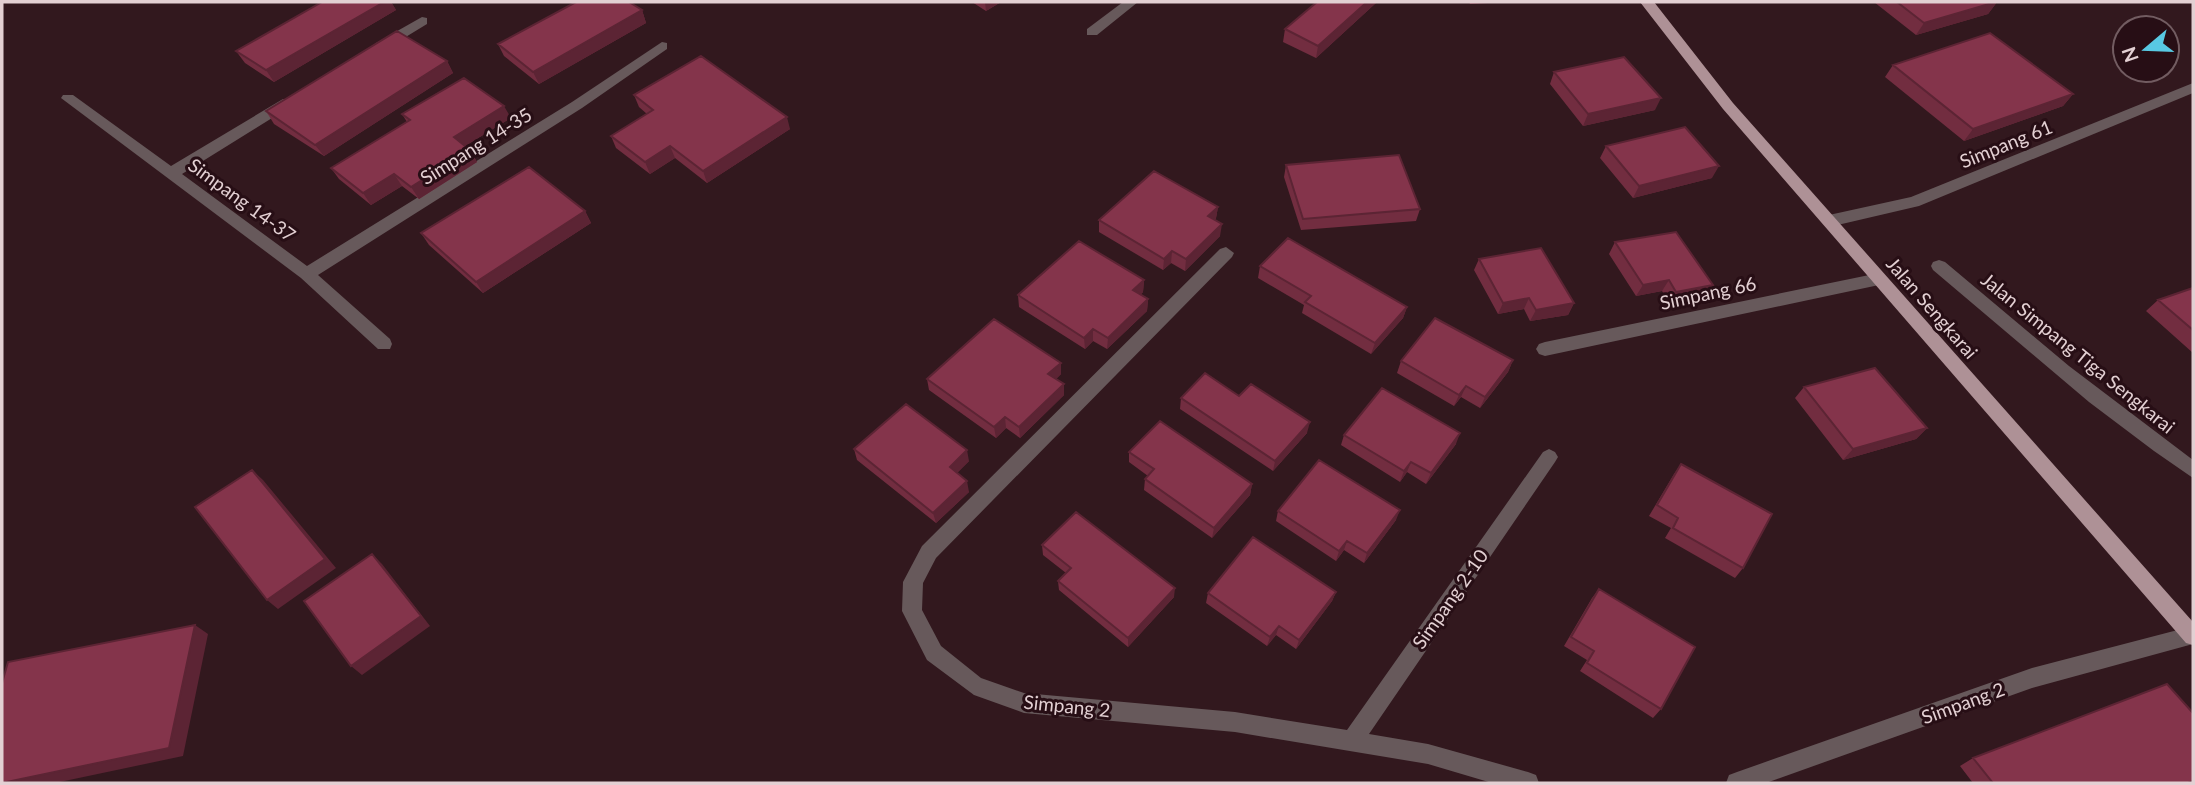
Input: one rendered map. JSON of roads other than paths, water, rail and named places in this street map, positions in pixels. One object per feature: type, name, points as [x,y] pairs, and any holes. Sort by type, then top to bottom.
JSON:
[{"type":"main road","name":"Jalan Sengkarai","points":[[1647,2],[1728,106],[2193,635]]},
{"type":"street","points":[[1092,32],[1131,2]]},
{"type":"street","points":[[365,55],[422,21]]},
{"type":"street","name":"Simpang 14-35","points":[[307,274],[577,105],[662,46]]},
{"type":"street","name":"Simpang 61","points":[[1829,221],[1914,202],[2193,88]]},
{"type":"street","points":[[170,174],[296,97]]},
{"type":"street","name":"Simpang 14-37","points":[[68,98],[307,274],[384,344]]},
{"type":"street","name":"Simpang 2","points":[[1226,253],[929,552],[913,582],[912,611],[934,653],[974,685],[1024,703],[1235,722],[1428,754],[1528,783]]},
{"type":"street","name":"Jalan Simpang Tiga Sengkarai","points":[[1939,266],[2037,350],[2141,433],[2193,470]]},
{"type":"street","name":"Simpang 66","points":[[1545,349],[1879,279]]},
{"type":"street","name":"Simpang 2-10","points":[[1352,741],[1549,457]]},
{"type":"street","name":"Simpang 2","points":[[1737,783],[2032,678],[2193,635]]}]
